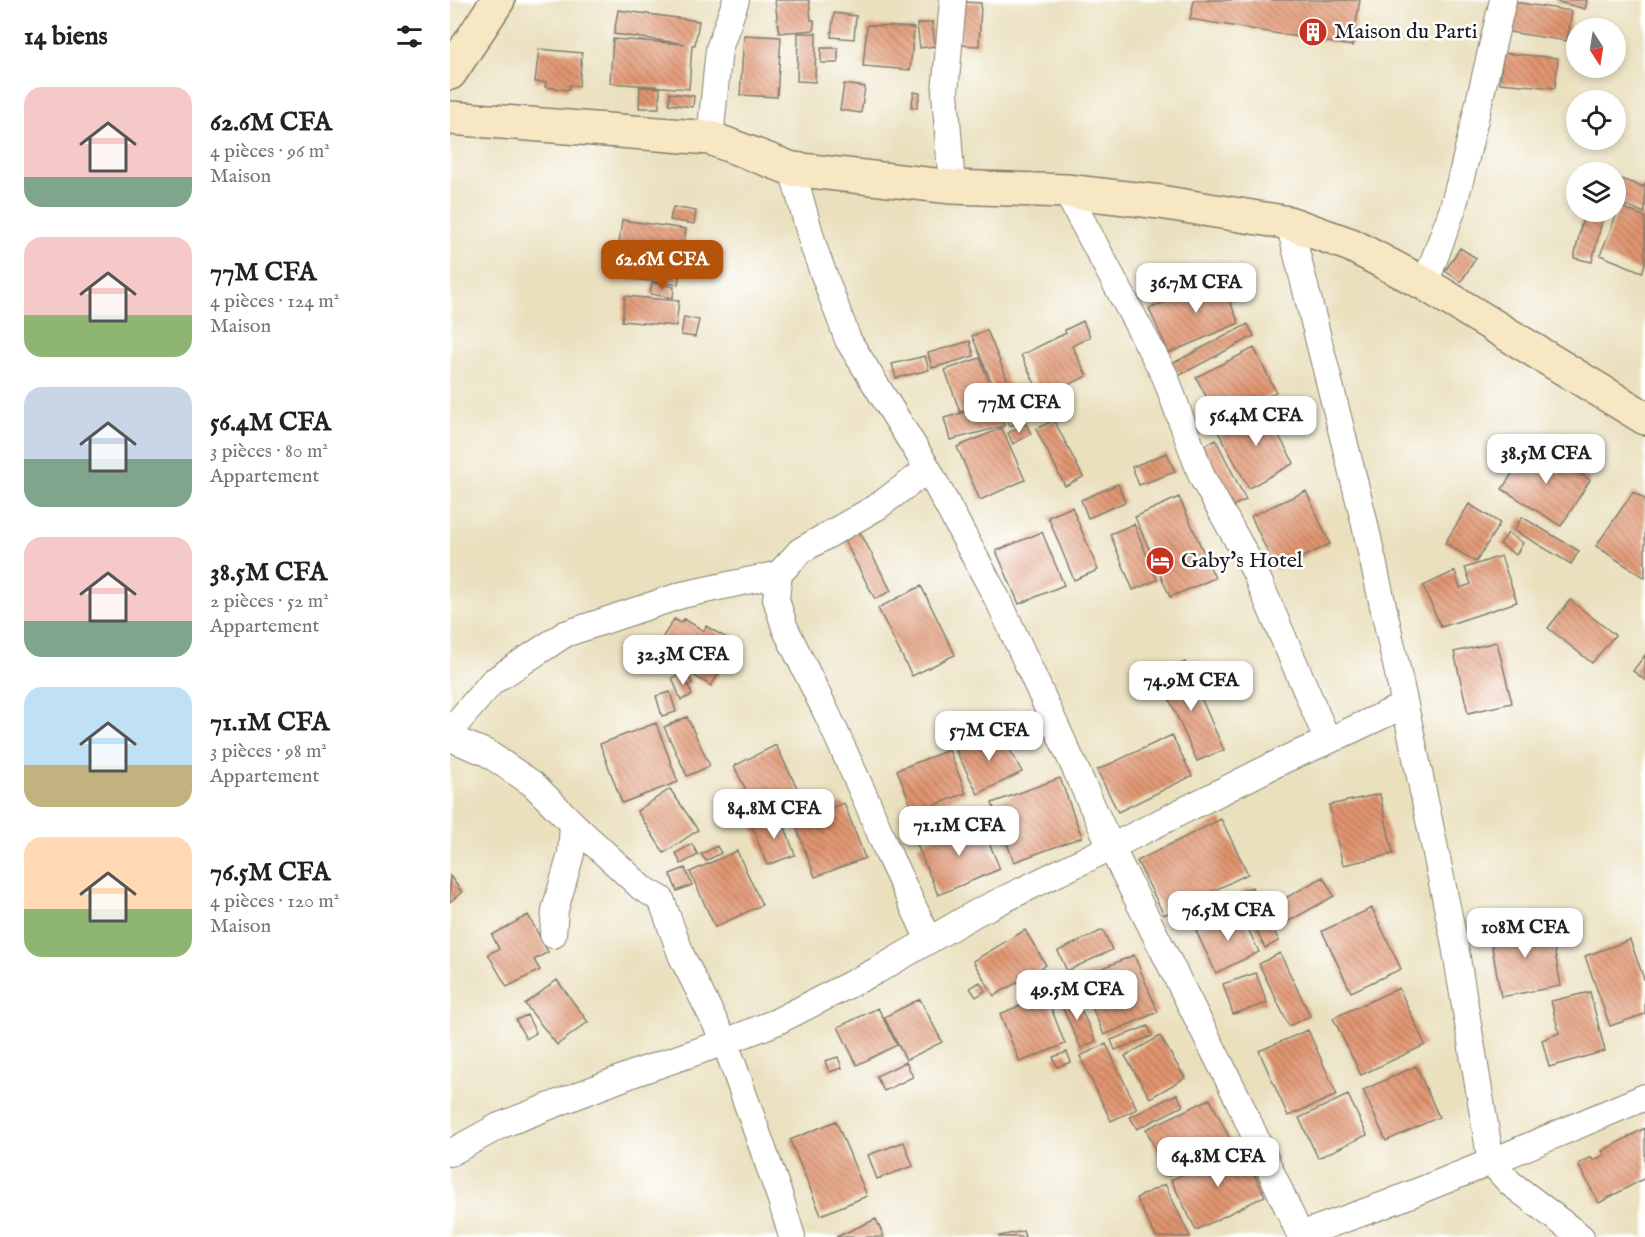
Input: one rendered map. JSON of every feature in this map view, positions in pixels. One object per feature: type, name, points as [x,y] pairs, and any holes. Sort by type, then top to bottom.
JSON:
[{"type":"main road","points":[[450,73],[498,0]]},
{"type":"main road","points":[[450,118],[710,138],[792,169],[952,187],[1066,191],[1160,202],[1289,223],[1351,245],[1425,284],[1645,418]]},
{"type":"street","points":[[710,138],[719,49],[736,0]]},
{"type":"street","points":[[952,187],[945,92],[953,0]]},
{"type":"street","points":[[1425,284],[1452,211],[1503,0]]},
{"type":"street","points":[[792,169],[814,248],[848,340],[928,470],[1001,606],[1111,847],[1237,1097],[1298,1236],[1491,1162],[1645,1097]]},
{"type":"street","points":[[1066,191],[1165,376],[1202,477],[1254,570],[1328,741]]},
{"type":"street","points":[[1289,223],[1363,516],[1405,705],[1454,940],[1491,1162],[1510,1183],[1581,1237]]},
{"type":"street","points":[[450,731],[492,682],[565,634],[682,595],[779,574],[800,551],[877,507],[928,470]]},
{"type":"street","points":[[779,574],[776,599],[784,628],[828,716],[888,853],[929,939]]},
{"type":"street","points":[[450,1153],[499,1126],[786,1017],[878,970],[976,913],[1288,758],[1405,705]]},
{"type":"street","points":[[450,738],[487,753],[534,784],[642,888],[661,899],[682,957],[725,1042],[792,1237]]},
{"type":"street","points":[[554,935],[555,909],[571,854],[573,824]]},
{"type":"building","points":[[775,0],[809,0],[814,30],[779,33]]},
{"type":"building","name":"Maison du Parti","points":[[1194,0],[1360,0],[1352,46],[1190,19]]},
{"type":"building","points":[[1551,0],[1587,0],[1585,9]]},
{"type":"building","points":[[1508,1],[1572,11],[1571,18],[1566,18],[1566,41],[1503,31]]},
{"type":"building","points":[[963,2],[981,3],[979,46],[960,45]]},
{"type":"building","points":[[618,10],[699,21],[695,45],[692,45],[689,89],[610,83],[613,39],[685,44],[614,34]]},
{"type":"building","points":[[834,13],[856,16],[854,39],[831,37]]},
{"type":"building","points":[[932,22],[935,46],[920,48],[917,24]]},
{"type":"building","points":[[867,25],[914,28],[910,70],[863,66]]},
{"type":"building","points":[[798,33],[816,33],[815,82],[797,81]]},
{"type":"building","points":[[744,35],[781,37],[777,97],[740,95]]},
{"type":"building","points":[[821,48],[838,48],[838,63],[821,63]]},
{"type":"building","points":[[539,49],[582,53],[579,86],[569,85],[569,90],[545,87],[546,82],[535,82]]},
{"type":"building","points":[[1503,53],[1558,58],[1555,88],[1500,83]]},
{"type":"building","points":[[844,84],[865,87],[861,113],[840,110]]},
{"type":"building","points":[[640,87],[660,88],[659,108],[639,108]]},
{"type":"building","points":[[914,92],[920,93],[917,108],[911,107]]},
{"type":"building","points":[[670,93],[694,96],[693,107],[669,104]]},
{"type":"building","points":[[1626,181],[1643,187],[1645,183],[1645,213],[1626,206]]},
{"type":"building","points":[[673,207],[696,211],[694,224],[670,220]]},
{"type":"building","points":[[1626,209],[1645,217],[1645,264],[1642,272],[1600,255],[1613,222],[1626,222]]},
{"type":"building","points":[[622,220],[686,229],[678,285],[615,276]]},
{"type":"building","points":[[1582,222],[1602,222],[1592,262],[1574,258]]},
{"type":"building","points":[[1460,248],[1476,258],[1461,282],[1445,271]]},
{"type":"building","points":[[1227,275],[1237,298],[1230,302],[1239,323],[1169,353],[1149,309]]},
{"type":"building","points":[[652,283],[674,287],[673,298],[650,294]]},
{"type":"building","points":[[625,296],[679,301],[676,326],[622,321]]},
{"type":"building","points":[[684,317],[699,320],[695,337],[681,335]]},
{"type":"building","points":[[1083,321],[1090,337],[1072,346],[1087,376],[1042,398],[1021,355],[1066,333],[1065,330]]},
{"type":"building","points":[[1248,324],[1254,336],[1180,375],[1173,363]]},
{"type":"building","points":[[987,330],[1024,420],[1010,426],[972,336]]},
{"type":"building","points":[[970,341],[974,356],[932,368],[928,353]]},
{"type":"building","points":[[1254,348],[1276,392],[1219,421],[1196,377]]},
{"type":"building","points":[[925,356],[929,370],[896,378],[892,364]]},
{"type":"building","points":[[980,358],[995,399],[960,412],[945,370]]},
{"type":"building","points":[[998,403],[1004,426],[950,440],[944,418]]},
{"type":"building","points":[[1263,407],[1294,463],[1249,488],[1218,432]]},
{"type":"building","points":[[1054,420],[1083,477],[1065,486],[1036,429]]},
{"type":"building","points":[[1026,424],[1031,434],[1013,444],[1008,433]]},
{"type":"building","points":[[1002,428],[1025,480],[980,500],[957,447]]},
{"type":"building","points":[[1216,440],[1246,500],[1230,507],[1201,447]]},
{"type":"building","points":[[1532,443],[1590,480],[1561,526],[1502,489]]},
{"type":"building","points":[[1167,453],[1175,472],[1139,485],[1132,467]]},
{"type":"building","points":[[1118,484],[1125,502],[1088,518],[1081,500]]},
{"type":"building","points":[[1306,491],[1330,544],[1276,570],[1251,516]]},
{"type":"building","points":[[1633,492],[1645,499],[1645,578],[1596,546]]},
{"type":"building","points":[[1179,497],[1215,578],[1170,597],[1135,517]]},
{"type":"building","points":[[1469,504],[1500,523],[1476,562],[1445,543]]},
{"type":"building","points":[[1072,507],[1098,570],[1074,580],[1048,517]]},
{"type":"building","points":[[1522,517],[1579,551],[1571,564],[1514,530]]},
{"type":"building","points":[[1134,524],[1157,580],[1133,590],[1110,534]]},
{"type":"building","points":[[859,530],[891,591],[875,599],[843,538]]},
{"type":"building","points":[[1042,532],[1064,585],[1019,604],[996,551]]},
{"type":"building","points":[[1508,533],[1523,543],[1516,555],[1500,544]]},
{"type":"building","points":[[1501,556],[1517,602],[1441,627],[1423,586],[1455,571],[1460,588],[1471,584],[1465,568]]},
{"type":"building","points":[[921,586],[955,655],[912,676],[878,608]]},
{"type":"building","points":[[1570,600],[1615,635],[1592,663],[1548,628]]},
{"type":"building","points":[[674,619],[681,623],[684,619],[704,631],[706,626],[737,644],[711,686],[661,656],[667,648],[659,643]]},
{"type":"building","points":[[1497,642],[1512,703],[1468,713],[1454,652]]},
{"type":"building","points":[[732,655],[740,660],[735,669],[727,665]]},
{"type":"building","points":[[1645,655],[1645,680],[1633,671]]},
{"type":"building","points":[[1185,662],[1224,750],[1197,761],[1158,674]]},
{"type":"building","points":[[687,673],[692,683],[688,685],[692,695],[681,700],[672,678]]},
{"type":"building","points":[[670,692],[676,712],[662,716],[656,696]]},
{"type":"building","points":[[687,717],[710,766],[687,776],[664,727]]},
{"type":"building","points":[[656,723],[678,782],[622,803],[600,744]]},
{"type":"building","points":[[999,729],[1022,772],[978,794],[956,751]]},
{"type":"building","points":[[1172,735],[1192,776],[1118,812],[1097,770]]},
{"type":"building","points":[[776,745],[800,794],[758,814],[734,766]]},
{"type":"building","points":[[949,750],[966,793],[914,813],[897,770]]},
{"type":"building","points":[[1060,778],[1082,837],[1014,862],[992,803]]},
{"type":"building","points":[[670,789],[698,830],[664,853],[637,811]]},
{"type":"building","points":[[1380,794],[1393,854],[1343,865],[1329,805]]},
{"type":"building","points":[[844,803],[865,858],[815,877],[794,821]]},
{"type":"building","points":[[781,816],[795,855],[767,865],[752,826]]},
{"type":"building","points":[[979,819],[1000,869],[938,895],[917,845]]},
{"type":"building","points":[[1221,819],[1248,874],[1164,915],[1137,861]]},
{"type":"building","points":[[692,844],[698,855],[681,864],[676,853]]},
{"type":"building","points":[[717,846],[721,853],[706,861],[701,854]]},
{"type":"building","points":[[737,851],[762,905],[715,927],[690,872]]},
{"type":"building","points":[[685,868],[692,885],[677,891],[670,874]]},
{"type":"building","points":[[450,876],[462,892],[450,902]]},
{"type":"building","points":[[1323,877],[1334,896],[1282,925],[1271,906]]},
{"type":"building","points":[[1252,887],[1279,941],[1265,948],[1238,893]]},
{"type":"building","points":[[1372,908],[1401,969],[1351,992],[1322,931]]},
{"type":"building","points":[[1239,910],[1259,952],[1216,973],[1196,931]]},
{"type":"building","points":[[528,915],[548,952],[534,960],[540,970],[507,987],[488,954],[499,949],[492,935]]},
{"type":"building","points":[[1549,920],[1561,986],[1501,997],[1489,931]]},
{"type":"building","points":[[1025,930],[1046,965],[994,996],[973,961]]},
{"type":"building","points":[[1103,930],[1112,950],[1067,971],[1058,951]]},
{"type":"building","points":[[1630,940],[1645,982],[1645,1014],[1610,1026],[1585,956]]},
{"type":"building","points":[[1280,953],[1310,1016],[1289,1026],[1259,964]]},
{"type":"building","points":[[1134,955],[1158,1012],[1104,1035],[1079,978]]},
{"type":"building","points":[[1256,973],[1267,1003],[1233,1014],[1223,984]]},
{"type":"building","points":[[557,980],[588,1022],[557,1045],[525,1004]]},
{"type":"building","points":[[980,982],[985,991],[976,997],[970,988]]},
{"type":"building","points":[[1399,988],[1425,1045],[1361,1075],[1333,1018]]},
{"type":"building","points":[[1590,992],[1605,1051],[1549,1067],[1542,1040],[1559,1033],[1551,1001]]},
{"type":"building","points":[[1073,993],[1096,1041],[1081,1048],[1059,1000]]},
{"type":"building","points":[[1046,995],[1065,1044],[1020,1062],[1000,1014]]},
{"type":"building","points":[[920,999],[942,1042],[906,1060],[884,1017]]},
{"type":"building","points":[[878,1008],[897,1045],[857,1065],[838,1027]]},
{"type":"building","points":[[527,1015],[536,1033],[526,1039],[516,1020]]},
{"type":"building","points":[[1148,1026],[1152,1036],[1115,1050],[1111,1040]]},
{"type":"building","points":[[1308,1030],[1337,1095],[1288,1116],[1259,1051]]},
{"type":"building","points":[[1160,1036],[1185,1078],[1150,1098],[1125,1056]]},
{"type":"building","points":[[1106,1044],[1137,1109],[1111,1121],[1080,1056]]},
{"type":"building","points":[[1067,1052],[1071,1062],[1057,1067],[1053,1057]]},
{"type":"building","points":[[838,1057],[842,1068],[829,1072],[825,1061]]},
{"type":"building","points":[[906,1062],[913,1077],[884,1091],[876,1076]]},
{"type":"building","points":[[1416,1066],[1439,1117],[1386,1141],[1363,1090]]},
{"type":"building","points":[[1177,1094],[1183,1106],[1137,1129],[1130,1117]]},
{"type":"building","points":[[1348,1095],[1367,1135],[1318,1158],[1299,1118]]},
{"type":"building","points":[[1210,1099],[1233,1145],[1168,1176],[1146,1129]]},
{"type":"building","points":[[836,1121],[867,1196],[821,1215],[790,1140]]},
{"type":"building","points":[[1645,1128],[1645,1178],[1599,1203],[1578,1164],[1591,1157],[1593,1161],[1604,1155],[1602,1151]]},
{"type":"building","points":[[904,1142],[913,1166],[877,1179],[868,1155]]},
{"type":"building","points":[[1240,1146],[1265,1196],[1196,1230],[1171,1180]]},
{"type":"building","points":[[1165,1184],[1190,1237],[1156,1237],[1136,1198]]},
{"type":"building","points":[[876,1219],[884,1237],[836,1237]]},
{"type":"building","points":[[1023,1231],[1025,1237],[999,1237],[999,1236]]},
{"type":"place","name":"Maison du Parti","points":[[1313,32]]},
{"type":"place","name":"Gaby's Hotel","points":[[1160,561]]}]
